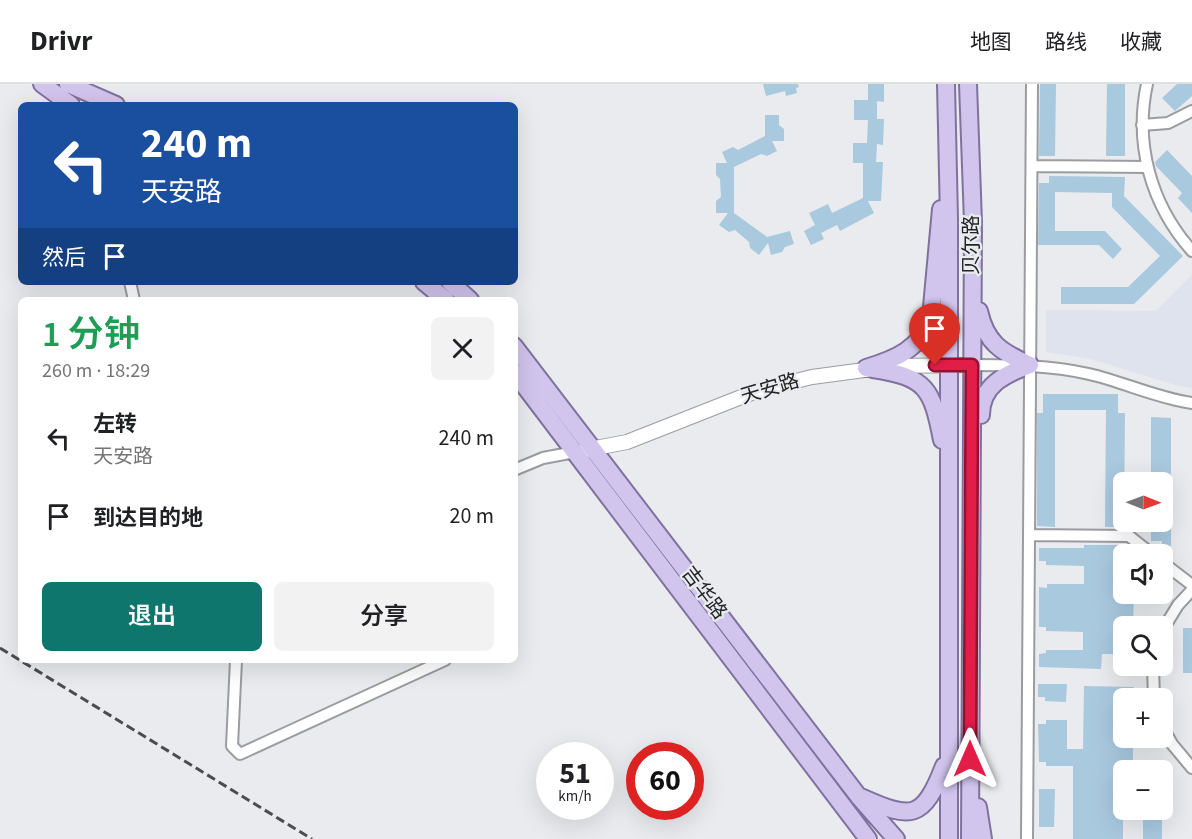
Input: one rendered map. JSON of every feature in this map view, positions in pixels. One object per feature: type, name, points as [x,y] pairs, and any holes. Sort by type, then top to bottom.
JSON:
[{"type":"main road","points":[[42,84],[67,102]]},
{"type":"main road","points":[[68,84],[109,102]]},
{"type":"main road","name":"贝尔路","points":[[946,84],[949,365],[949,839]]},
{"type":"main road","name":"贝尔路","points":[[968,84],[973,261],[969,839]]},
{"type":"main road","points":[[866,368],[891,361],[904,353],[926,332],[932,318],[938,222],[948,182]]},
{"type":"main road","points":[[973,261],[984,332],[1010,356],[1030,365]]},
{"type":"main road","points":[[428,285],[442,297]]},
{"type":"main road","points":[[453,285],[467,297]]},
{"type":"main road","name":"吉华路","points":[[518,351],[858,796],[896,839]]},
{"type":"main road","points":[[972,550],[981,494],[981,407],[984,393],[1000,378],[1030,365]]},
{"type":"main road","points":[[866,368],[907,376],[928,390],[937,417],[948,472]]},
{"type":"main road","name":"吉华路","points":[[518,377],[868,839]]},
{"type":"main road","points":[[858,796],[897,812],[915,810],[933,794],[948,757]]},
{"type":"main road","points":[[970,759],[983,839]]},
{"type":"street","points":[[1027,839],[1032,84]]},
{"type":"street","points":[[1147,84],[1142,125],[1147,167],[1163,210],[1192,250]]},
{"type":"street","points":[[1142,125],[1168,123],[1192,111]]},
{"type":"street","points":[[1032,166],[1147,167]]},
{"type":"street","points":[[972,365],[1030,365],[1088,374],[1171,400],[1192,403]]},
{"type":"street","name":"天安路","points":[[575,452],[627,442],[759,390],[812,377],[866,368],[972,365]]},
{"type":"street","points":[[518,468],[543,458],[575,452]]},
{"type":"street","points":[[1029,535],[1129,536],[1139,544]]},
{"type":"street","points":[[1173,570],[1192,585]]},
{"type":"street","points":[[1171,616],[1192,590]]},
{"type":"street","points":[[236,663],[232,746],[240,754],[438,663]]},
{"type":"street","points":[[1173,745],[1192,768]]},
{"type":"shaded area","points":[[1192,275],[1192,388],[1175,385],[1091,359],[1046,352],[1046,310],[1156,311]]},
{"type":"building","points":[[763,84],[798,84],[799,87],[796,88],[797,93],[786,96],[785,91],[766,96]]},
{"type":"building","points":[[868,84],[884,84],[884,102],[877,101],[877,119],[884,119],[883,145],[877,144],[876,162],[883,162],[881,201],[868,201],[874,213],[840,231],[837,225],[821,233],[824,239],[811,245],[804,231],[815,225],[809,213],[828,204],[832,213],[863,198],[863,163],[853,163],[853,143],[867,143],[868,120],[854,120],[854,100],[868,100]]},
{"type":"building","points":[[1040,84],[1056,84],[1055,156],[1039,156]]},
{"type":"building","points":[[1107,84],[1125,84],[1125,156],[1106,156]]},
{"type":"building","points":[[1177,84],[1192,84],[1192,96],[1175,111],[1162,98]]},
{"type":"building","points":[[765,115],[779,115],[779,125],[784,129],[784,141],[772,141],[777,151],[767,156],[761,154],[734,167],[734,213],[767,237],[790,231],[794,244],[785,247],[782,252],[771,255],[768,243],[759,255],[735,230],[729,232],[719,225],[728,213],[716,213],[716,201],[721,197],[716,163],[727,163],[722,152],[733,147],[738,150],[765,136]]},
{"type":"building","points":[[1167,150],[1192,176],[1192,213],[1178,198],[1182,193],[1156,166],[1155,162]]},
{"type":"building","points":[[1049,176],[1125,177],[1124,196],[1183,256],[1134,304],[1061,304],[1061,287],[1128,287],[1160,256],[1112,207],[1112,193],[1055,192],[1055,231],[1105,231],[1122,249],[1113,259],[1099,245],[1038,245],[1039,183],[1049,183]]},
{"type":"building","points":[[1043,394],[1118,394],[1118,413],[1125,413],[1124,472],[1113,472],[1113,527],[1105,527],[1106,410],[1055,410],[1055,527],[1037,526],[1037,413],[1043,413]]},
{"type":"building","points":[[1151,417],[1171,418],[1171,472],[1151,472]]},
{"type":"building","points":[[1151,532],[1171,532],[1171,544],[1151,541]]},
{"type":"building","points":[[1084,545],[1113,545],[1113,604],[1134,604],[1133,616],[1113,616],[1113,654],[1102,654],[1101,669],[1039,667],[1039,654],[1046,653],[1046,650],[1083,650],[1083,632],[1046,631],[1046,627],[1039,627],[1039,587],[1047,588],[1047,584],[1084,584],[1084,566],[1046,565],[1046,561],[1039,561],[1039,548],[1084,548]]},
{"type":"building","points":[[1183,628],[1192,628],[1192,673],[1183,673]]},
{"type":"building","points":[[1038,684],[1067,684],[1066,702],[1045,701],[1045,697],[1038,697]]},
{"type":"building","points":[[1084,686],[1134,687],[1113,688],[1113,748],[1133,748],[1133,760],[1113,760],[1113,820],[1123,820],[1123,839],[1073,839],[1073,766],[1046,766],[1046,762],[1039,762],[1038,724],[1046,724],[1046,720],[1067,720],[1067,749],[1083,749]]},
{"type":"building","points":[[1039,789],[1055,789],[1054,827],[1039,827]]},
{"type":"building","points":[[1143,820],[1162,820],[1162,839],[1143,839]]},
{"type":"railway","points":[[0,648],[18,659]]},
{"type":"railway","points":[[25,663],[312,839]]},
{"type":"route","points":[[935,365],[972,365],[970,759]]}]
